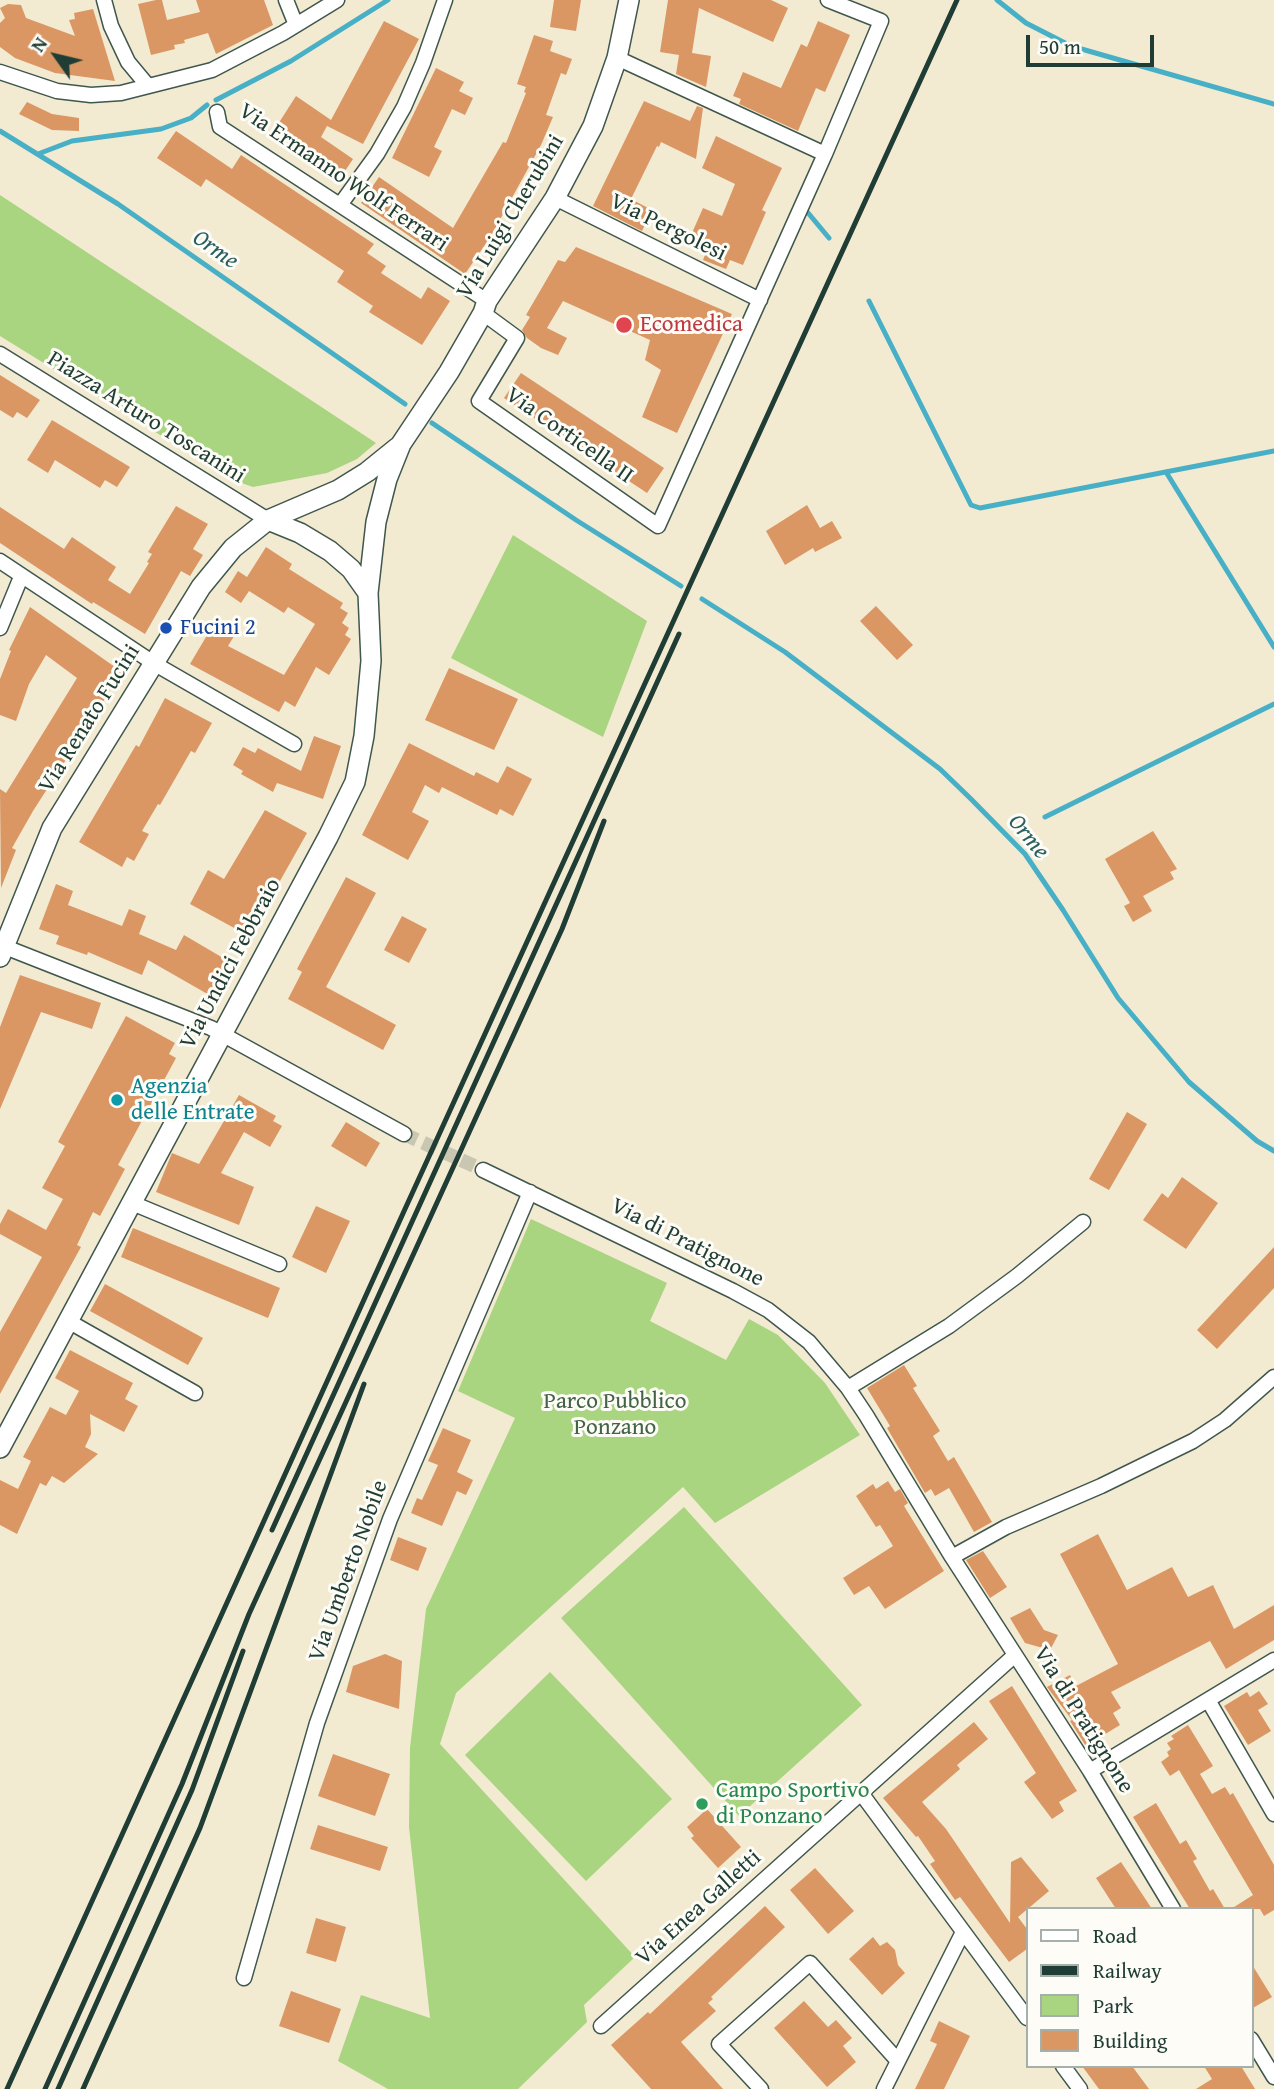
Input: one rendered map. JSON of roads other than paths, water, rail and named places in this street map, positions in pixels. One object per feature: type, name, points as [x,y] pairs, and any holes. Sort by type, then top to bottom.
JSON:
[{"type":"main road","name":"Via Luigi Cherubini","points":[[401,444],[449,372],[485,307],[555,198],[593,126],[617,58],[629,0]]},
{"type":"main road","name":"Via Renato Fucini","points":[[2,950],[52,828],[201,587],[233,548],[268,520],[338,490],[367,472],[401,444]]},
{"type":"main road","name":"Via Undici Febbraio","points":[[0,1448],[355,782],[365,736],[371,661],[368,593],[376,522],[387,479],[401,444]]},
{"type":"main road","points":[[268,520],[300,533],[330,551],[351,569],[368,593]]},
{"type":"street","points":[[104,0],[111,26],[128,62],[148,86]]},
{"type":"street","points":[[286,0],[296,25]]},
{"type":"street","points":[[0,72],[57,91],[91,95],[121,93],[212,70],[337,0]]},
{"type":"street","points":[[340,205],[377,154],[404,107],[445,0]]},
{"type":"street","points":[[760,300],[881,21],[828,0]]},
{"type":"street","points":[[617,58],[825,154]]},
{"type":"street","name":"Via Ermanno Wolf Ferrari","points":[[217,111],[220,127],[340,205],[485,307]]},
{"type":"street","name":"Via Pergolesi","points":[[555,198],[760,300]]},
{"type":"street","name":"Via Corticella II","points":[[485,307],[517,338],[479,401],[658,526],[760,300]]},
{"type":"street","name":"Piazza Arturo Toscanini","points":[[0,354],[268,520]]},
{"type":"street","points":[[0,561],[155,664],[294,744]]},
{"type":"street","points":[[0,628],[21,577]]},
{"type":"street","points":[[2,950],[222,1033],[404,1134]]},
{"type":"street","name":"Via di Pratignone","points":[[483,1170],[696,1272],[768,1310],[810,1342],[848,1388],[952,1557],[1090,1771],[1172,1907]]},
{"type":"street","name":"Via Umberto Nobile","points":[[244,1978],[317,1723],[390,1519],[530,1192]]},
{"type":"street","points":[[132,1203],[279,1264]]},
{"type":"street","points":[[848,1388],[949,1326],[1017,1276],[1083,1222]]},
{"type":"street","points":[[68,1321],[195,1393]]},
{"type":"street","points":[[952,1557],[1006,1527],[1101,1486],[1193,1441],[1225,1420],[1274,1377]]},
{"type":"street","name":"Via Enea Galletti","points":[[601,2026],[1015,1655]]},
{"type":"street","points":[[1090,1771],[1274,1660]]},
{"type":"street","points":[[1208,1700],[1274,1814]]},
{"type":"street","points":[[861,1793],[1026,2017]]},
{"type":"street","points":[[884,2089],[963,1932]]},
{"type":"street","points":[[761,2089],[719,2044],[810,1963],[898,2061]]},
{"type":"street","points":[[1253,2042],[1274,2077]]},
{"type":"street","points":[[1064,2068],[1080,2089]]},
{"type":"waterway","points":[[216,100],[291,61],[388,0]]},
{"type":"waterway","points":[[997,0],[1026,23],[1071,46],[1274,104]]},
{"type":"waterway","points":[[38,154],[72,141],[161,129],[191,118],[207,105]]},
{"type":"waterway","name":"Orme","points":[[0,131],[118,204],[405,404]]},
{"type":"waterway","points":[[804,208],[829,238]]},
{"type":"waterway","points":[[869,301],[971,505],[980,508],[1274,451]]},
{"type":"waterway","name":"Orme","points":[[432,423],[576,520],[681,586]]},
{"type":"waterway","points":[[1166,472],[1274,647]]},
{"type":"waterway","name":"Orme","points":[[702,599],[785,652],[940,769],[1025,854],[1118,998],[1189,1082],[1257,1141],[1274,1151]]},
{"type":"waterway","points":[[1045,817],[1274,704]]},
{"type":"tunnel","points":[[404,1134],[483,1170]]},
{"type":"railway","points":[[7,2089],[957,0]]},
{"type":"railway","points":[[272,1530],[679,634]]},
{"type":"railway","points":[[45,2089],[182,1784],[249,1614],[562,929],[604,821]]},
{"type":"railway","points":[[83,2089],[200,1828],[364,1384]]},
{"type":"railway","points":[[58,2089],[192,1790],[243,1651]]},
{"type":"place","name":"Ecomedica","points":[[624,325]]},
{"type":"place","name":"Fucini 2","points":[[166,628]]},
{"type":"place","name":"Agenzia delle Entrate","points":[[117,1100]]},
{"type":"place","name":"Campo Sportivo di Ponzano","points":[[702,1804]]},
{"type":"park label","name":"Parco Pubblico Ponzano","points":[[615,1415]]}]
